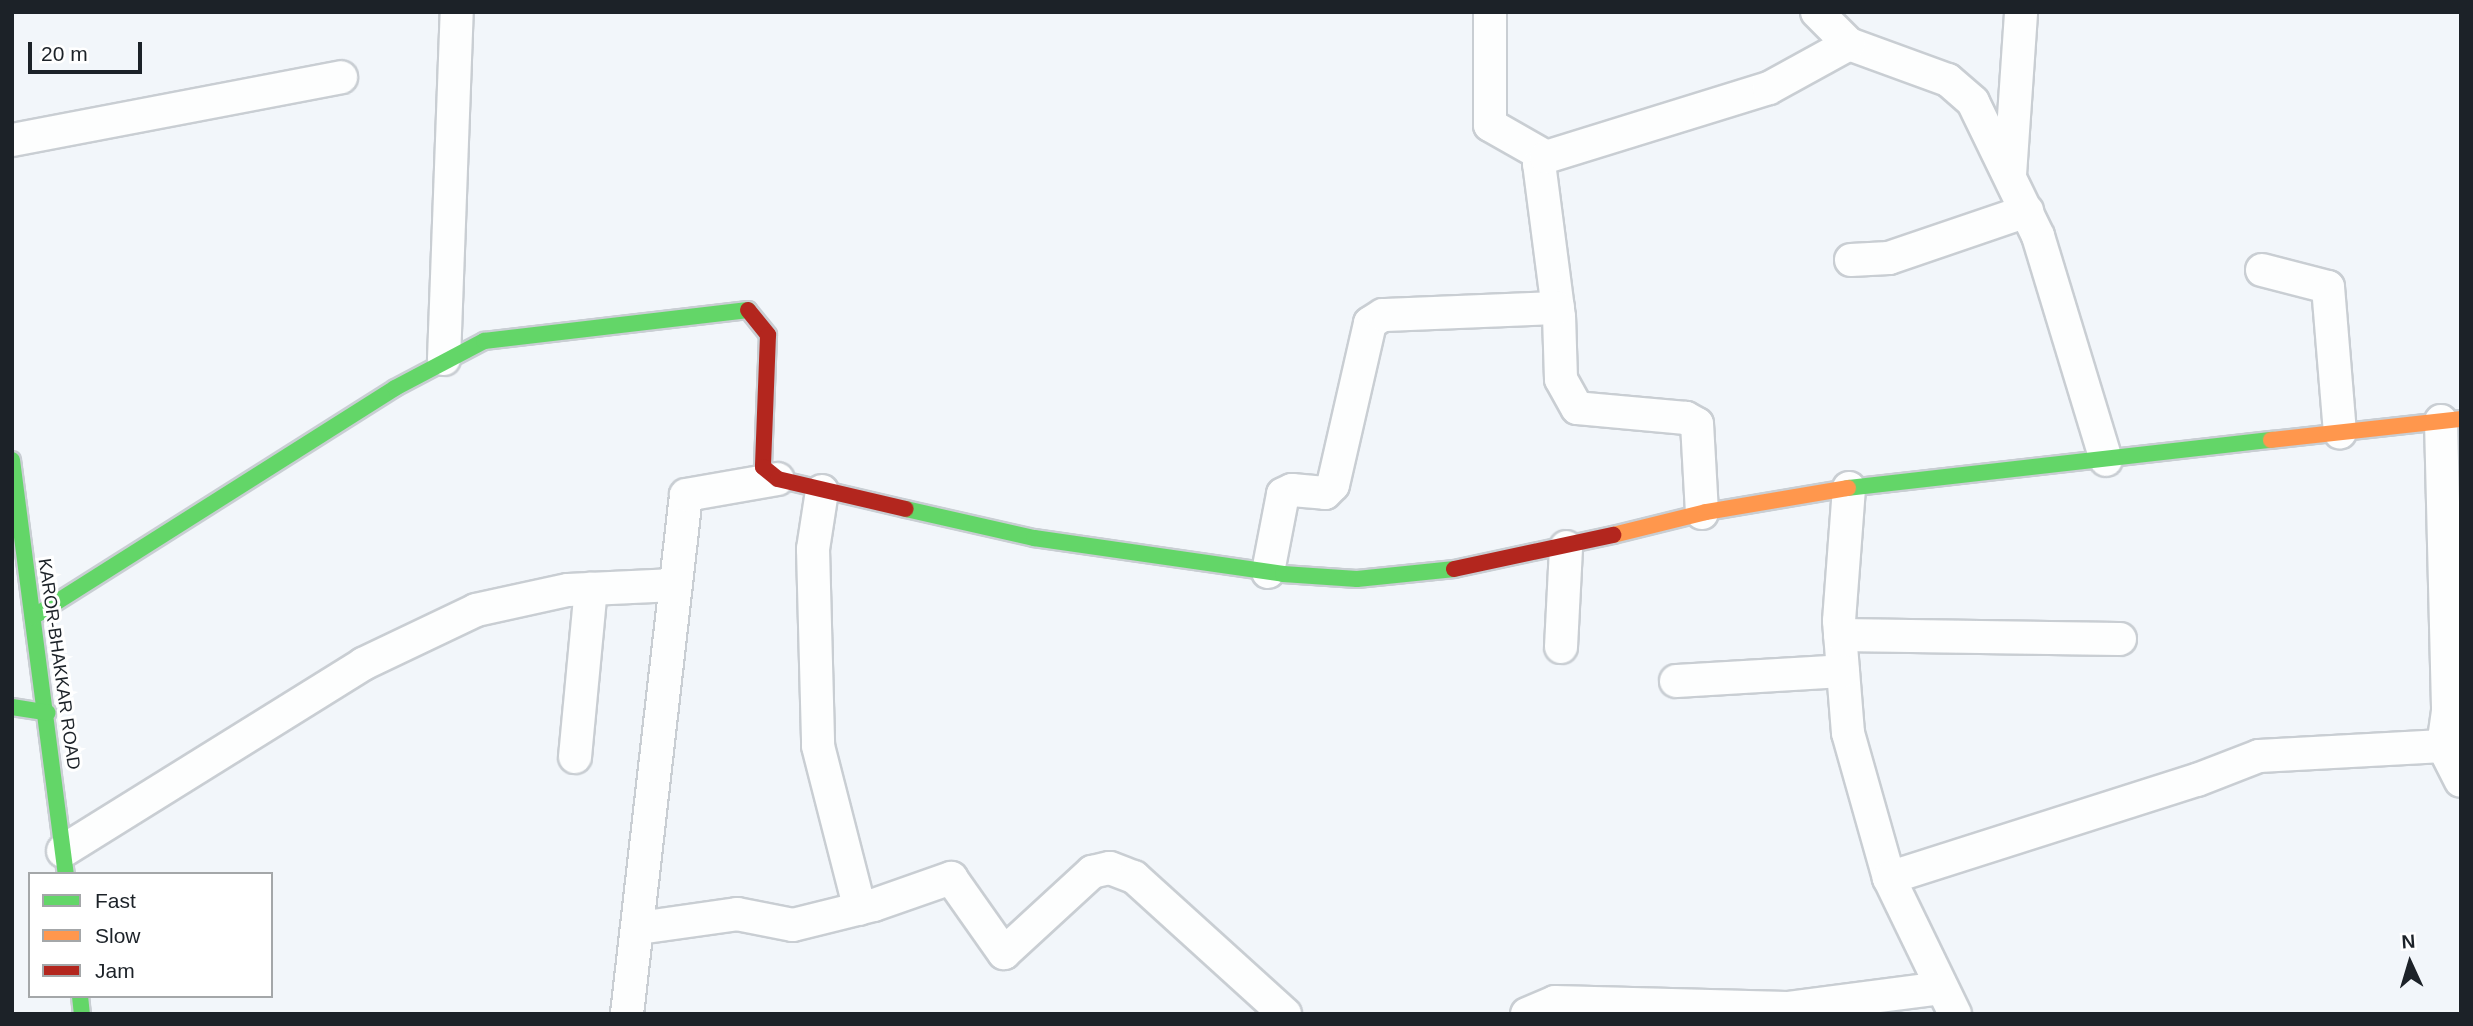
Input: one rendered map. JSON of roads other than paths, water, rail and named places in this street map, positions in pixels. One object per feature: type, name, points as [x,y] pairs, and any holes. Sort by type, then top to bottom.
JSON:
[{"type":"street","points":[[444,359],[457,12]]},
{"type":"street","points":[[1490,12],[1490,125],[1546,157]]},
{"type":"street","points":[[1817,12],[1849,44],[1948,80],[1973,102],[2038,236],[2106,460]]},
{"type":"street","points":[[2010,176],[2021,12]]},
{"type":"street","points":[[1702,513],[1696,424],[1686,418],[1577,408],[1561,379],[1558,308],[1539,164],[1546,157],[1769,89],[1849,44]]},
{"type":"street","points":[[12,140],[341,77]]},
{"type":"street","points":[[1851,260],[1889,258],[2027,211]]},
{"type":"street","points":[[2262,270],[2328,287],[2340,433]]},
{"type":"street","points":[[1268,572],[1283,494],[1292,490],[1325,493],[1333,485],[1370,323],[1383,315],[1558,308]]},
{"type":"street","points":[[33,617],[444,359],[484,341],[537,332],[752,310],[768,335],[763,467],[778,479],[1034,538],[1268,572],[1357,579],[1420,575],[1566,547],[1702,513],[1849,488],[2451,420],[2455,711],[2443,746],[2461,781]]},
{"type":"street","name":"KAROR-BHAKKAR ROAD","points":[[12,460],[48,713],[65,862]]},
{"type":"street","points":[[627,1014],[639,928],[686,495],[778,479]]},
{"type":"street","points":[[1527,1014],[1555,1002],[1787,1008],[1948,1001],[1889,877],[1848,733],[1840,635],[1849,488]]},
{"type":"street","points":[[822,491],[813,549],[818,746],[860,909]]},
{"type":"street","points":[[1561,646],[1566,547]]},
{"type":"street","points":[[65,862],[363,664],[476,610],[591,589],[675,585]]},
{"type":"street","points":[[575,757],[591,589]]},
{"type":"street","points":[[1840,635],[2120,639]]},
{"type":"street","points":[[1676,681],[1843,671]]},
{"type":"street","points":[[12,707],[48,713]]},
{"type":"street","points":[[1889,877],[2197,780],[2259,755],[2443,746]]},
{"type":"street","points":[[639,928],[737,914],[793,925],[860,909],[951,878],[1004,953],[1092,872],[1110,868],[1134,877],[1285,1014]]}]
